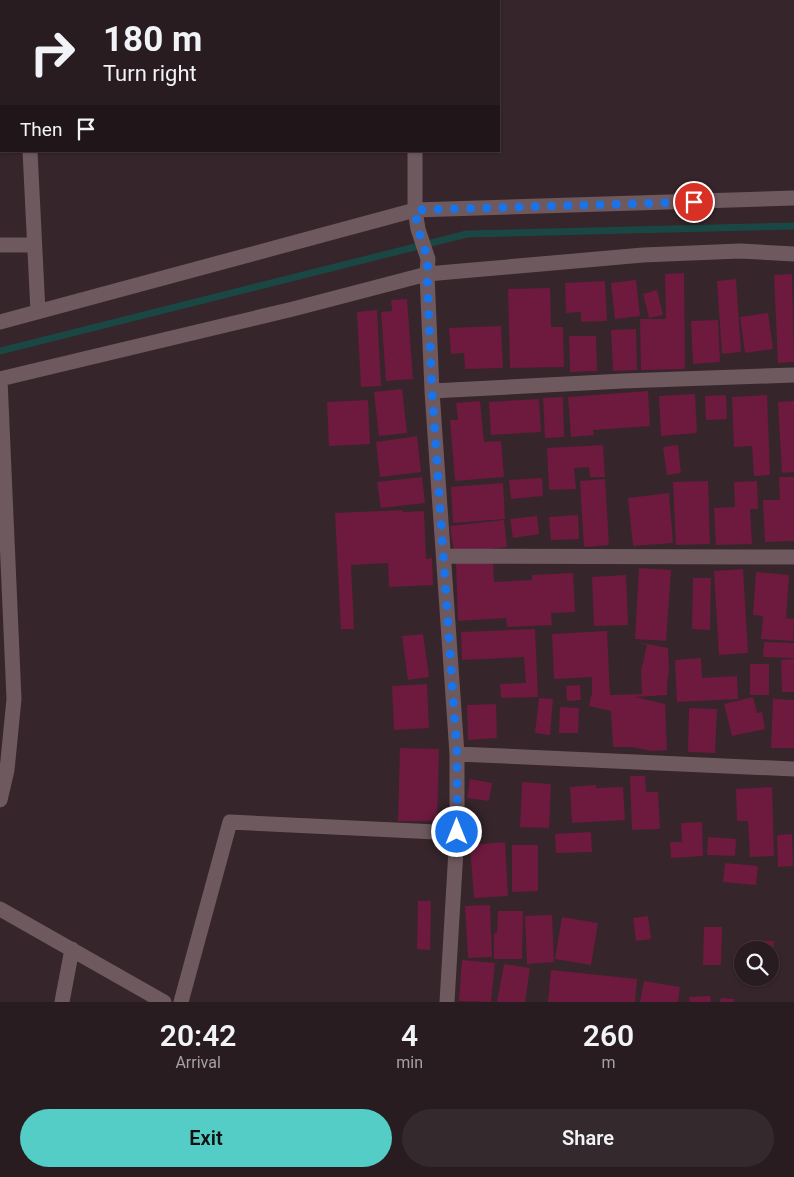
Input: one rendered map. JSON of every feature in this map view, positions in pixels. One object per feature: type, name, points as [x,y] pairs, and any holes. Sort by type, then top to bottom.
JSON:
[{"type":"street","points":[[30,152],[38,312]]},
{"type":"street","points":[[415,152],[415,210],[418,229],[428,259],[432,391],[457,754],[457,832],[447,1002]]},
{"type":"street","points":[[0,322],[415,210],[794,198]]},
{"type":"street","points":[[0,245],[34,244]]},
{"type":"street","points":[[0,800],[8,770],[14,699],[0,379],[293,309],[427,274],[643,255],[740,252],[794,254]]},
{"type":"street","points":[[432,391],[623,381],[794,375]]},
{"type":"street","points":[[444,556],[794,556]]},
{"type":"street","points":[[457,754],[794,769]]},
{"type":"street","points":[[181,1002],[230,822],[457,832]]},
{"type":"street","points":[[0,909],[164,1002]]},
{"type":"street","points":[[62,1002],[72,949]]},
{"type":"building","points":[[684,273],[685,369],[641,370],[640,319],[666,319],[665,274]]},
{"type":"building","points":[[792,274],[794,362],[778,363],[774,275]]},
{"type":"building","points":[[736,279],[741,352],[722,354],[717,281]]},
{"type":"building","points":[[636,280],[640,316],[615,319],[611,283]]},
{"type":"building","points":[[605,281],[607,321],[581,322],[581,312],[566,313],[565,283]]},
{"type":"building","points":[[550,288],[551,327],[563,327],[564,367],[510,368],[508,289]]},
{"type":"building","points":[[657,290],[663,315],[649,318],[643,294]]},
{"type":"building","points":[[407,299],[413,379],[386,381],[381,312],[392,311],[391,300]]},
{"type":"building","points":[[377,310],[381,386],[361,387],[357,312]]},
{"type":"building","points":[[768,313],[773,349],[745,353],[740,317]]},
{"type":"building","points":[[718,320],[720,362],[693,364],[691,321]]},
{"type":"building","points":[[501,326],[503,368],[465,369],[464,353],[451,354],[449,328]]},
{"type":"building","points":[[636,329],[637,370],[613,371],[611,330]]},
{"type":"building","points":[[569,336],[596,336],[597,371],[570,372]]},
{"type":"building","points":[[402,389],[407,433],[379,436],[374,392]]},
{"type":"building","points":[[648,391],[650,426],[593,430],[594,435],[571,437],[568,397]]},
{"type":"building","points":[[695,394],[697,433],[661,436],[659,396]]},
{"type":"building","points":[[726,395],[727,419],[706,420],[705,396]]},
{"type":"building","points":[[767,395],[770,475],[754,476],[752,446],[734,447],[732,397]]},
{"type":"building","points":[[563,397],[564,437],[545,438],[543,398]]},
{"type":"building","points":[[539,399],[541,432],[491,435],[489,402]]},
{"type":"building","points":[[368,400],[370,444],[329,446],[327,402]]},
{"type":"building","points":[[480,401],[484,442],[501,441],[504,477],[455,481],[450,420],[458,420],[456,403]]},
{"type":"building","points":[[794,401],[794,472],[782,473],[778,402]]},
{"type":"building","points":[[417,436],[421,472],[380,477],[376,442]]},
{"type":"building","points":[[603,445],[605,477],[590,477],[589,467],[574,468],[576,489],[549,490],[547,448]]},
{"type":"building","points":[[678,445],[681,473],[667,475],[663,447]]},
{"type":"building","points":[[422,477],[425,503],[381,508],[377,482]]},
{"type":"building","points":[[779,477],[794,477],[794,541],[765,542],[763,500],[780,500]]},
{"type":"building","points":[[542,478],[543,496],[511,499],[509,480]]},
{"type":"building","points":[[605,479],[609,545],[584,547],[580,481]]},
{"type":"building","points":[[708,481],[710,544],[676,545],[673,482]]},
{"type":"building","points":[[757,481],[758,509],[750,509],[752,544],[716,545],[714,508],[735,507],[734,482]]},
{"type":"building","points":[[503,483],[505,519],[453,523],[451,487]]},
{"type":"building","points":[[669,493],[673,543],[633,546],[628,498]]},
{"type":"building","points":[[403,510],[403,512],[424,511],[426,559],[432,558],[433,585],[389,587],[388,563],[351,565],[354,629],[341,629],[335,513]]},
{"type":"building","points":[[578,515],[579,539],[551,540],[549,517]]},
{"type":"building","points":[[537,516],[539,534],[513,538],[510,519]]},
{"type":"building","points":[[504,520],[507,547],[454,553],[450,526]]},
{"type":"building","points":[[493,562],[494,582],[532,580],[532,575],[573,573],[575,612],[551,613],[552,625],[507,627],[506,618],[458,621],[456,563]]},
{"type":"building","points":[[639,568],[671,570],[666,641],[635,639]]},
{"type":"building","points":[[743,569],[748,653],[719,655],[714,571]]},
{"type":"building","points":[[756,572],[789,575],[786,618],[794,619],[793,641],[761,639],[763,616],[753,615]]},
{"type":"building","points":[[626,575],[628,625],[594,626],[592,577]]},
{"type":"building","points":[[693,578],[711,578],[710,630],[692,629]]},
{"type":"building","points":[[535,629],[538,697],[501,698],[500,684],[526,683],[524,657],[462,660],[461,632]]},
{"type":"building","points":[[607,631],[610,695],[642,694],[641,671],[647,645],[637,642],[668,648],[667,695],[635,697],[665,704],[667,750],[651,751],[632,747],[613,747],[611,711],[589,706],[592,693],[592,677],[554,679],[552,634]]},
{"type":"building","points":[[423,634],[429,677],[408,680],[402,636]]},
{"type":"building","points":[[764,642],[794,643],[794,658],[763,657]]},
{"type":"building","points":[[701,658],[702,678],[737,676],[738,699],[677,702],[675,660]]},
{"type":"building","points":[[794,659],[794,692],[782,692],[781,660]]},
{"type":"building","points":[[750,664],[769,664],[769,695],[750,695]]},
{"type":"building","points":[[427,684],[429,728],[394,730],[392,686]]},
{"type":"building","points":[[580,685],[581,700],[567,701],[566,686]]},
{"type":"building","points":[[753,697],[757,713],[762,712],[765,729],[732,736],[724,704]]},
{"type":"building","points":[[539,698],[553,699],[550,735],[535,733]]},
{"type":"building","points":[[773,699],[794,700],[794,748],[771,748]]},
{"type":"building","points":[[496,704],[497,738],[468,740],[467,705]]},
{"type":"building","points":[[560,707],[579,708],[578,733],[559,733]]},
{"type":"building","points":[[689,708],[717,709],[715,753],[688,752]]},
{"type":"building","points":[[400,748],[439,749],[437,821],[398,821]]},
{"type":"building","points":[[630,776],[645,776],[646,792],[658,792],[660,829],[632,830]]},
{"type":"building","points":[[470,779],[492,783],[489,801],[467,798]]},
{"type":"building","points":[[522,782],[551,784],[549,828],[520,827]]},
{"type":"building","points":[[596,785],[596,788],[623,787],[625,820],[572,823],[570,787]]},
{"type":"building","points":[[772,787],[774,856],[750,857],[748,821],[737,821],[736,789]]},
{"type":"building","points":[[702,822],[703,856],[671,858],[670,842],[682,842],[681,823]]},
{"type":"building","points":[[591,832],[592,852],[556,853],[555,834]]},
{"type":"building","points":[[792,834],[793,866],[778,867],[777,835]]},
{"type":"building","points":[[708,837],[736,839],[735,856],[707,855]]},
{"type":"building","points":[[505,842],[508,896],[474,898],[470,845]]},
{"type":"building","points":[[512,845],[538,845],[538,891],[512,892]]},
{"type":"building","points":[[725,863],[758,866],[756,885],[723,882]]},
{"type":"building","points":[[418,901],[431,901],[430,950],[417,949]]},
{"type":"building","points":[[490,905],[492,957],[468,958],[465,906]]},
{"type":"building","points":[[498,911],[523,911],[522,959],[494,959],[494,933],[497,933]]},
{"type":"building","points":[[552,915],[554,962],[527,964],[525,916]]},
{"type":"building","points":[[648,916],[651,939],[636,941],[633,918]]},
{"type":"building","points":[[562,917],[598,923],[591,965],[555,959]]},
{"type":"building","points":[[704,927],[722,927],[721,965],[703,965]]},
{"type":"building","points":[[462,960],[495,963],[491,1002],[459,1001]]},
{"type":"building","points":[[504,964],[530,968],[525,1002],[497,1002]]},
{"type":"building","points":[[551,970],[637,979],[635,1002],[548,1002]]},
{"type":"building","points":[[644,981],[680,987],[678,1002],[640,1002]]},
{"type":"building","points":[[710,996],[711,1002],[690,1002],[689,997]]},
{"type":"building","points":[[721,998],[734,999],[734,1002],[720,1002]]},
{"type":"waterway","points":[[0,351],[467,234],[794,226]]},
{"type":"route","points":[[457,832],[457,754],[432,391],[428,259],[418,229],[415,210],[694,202]]}]
